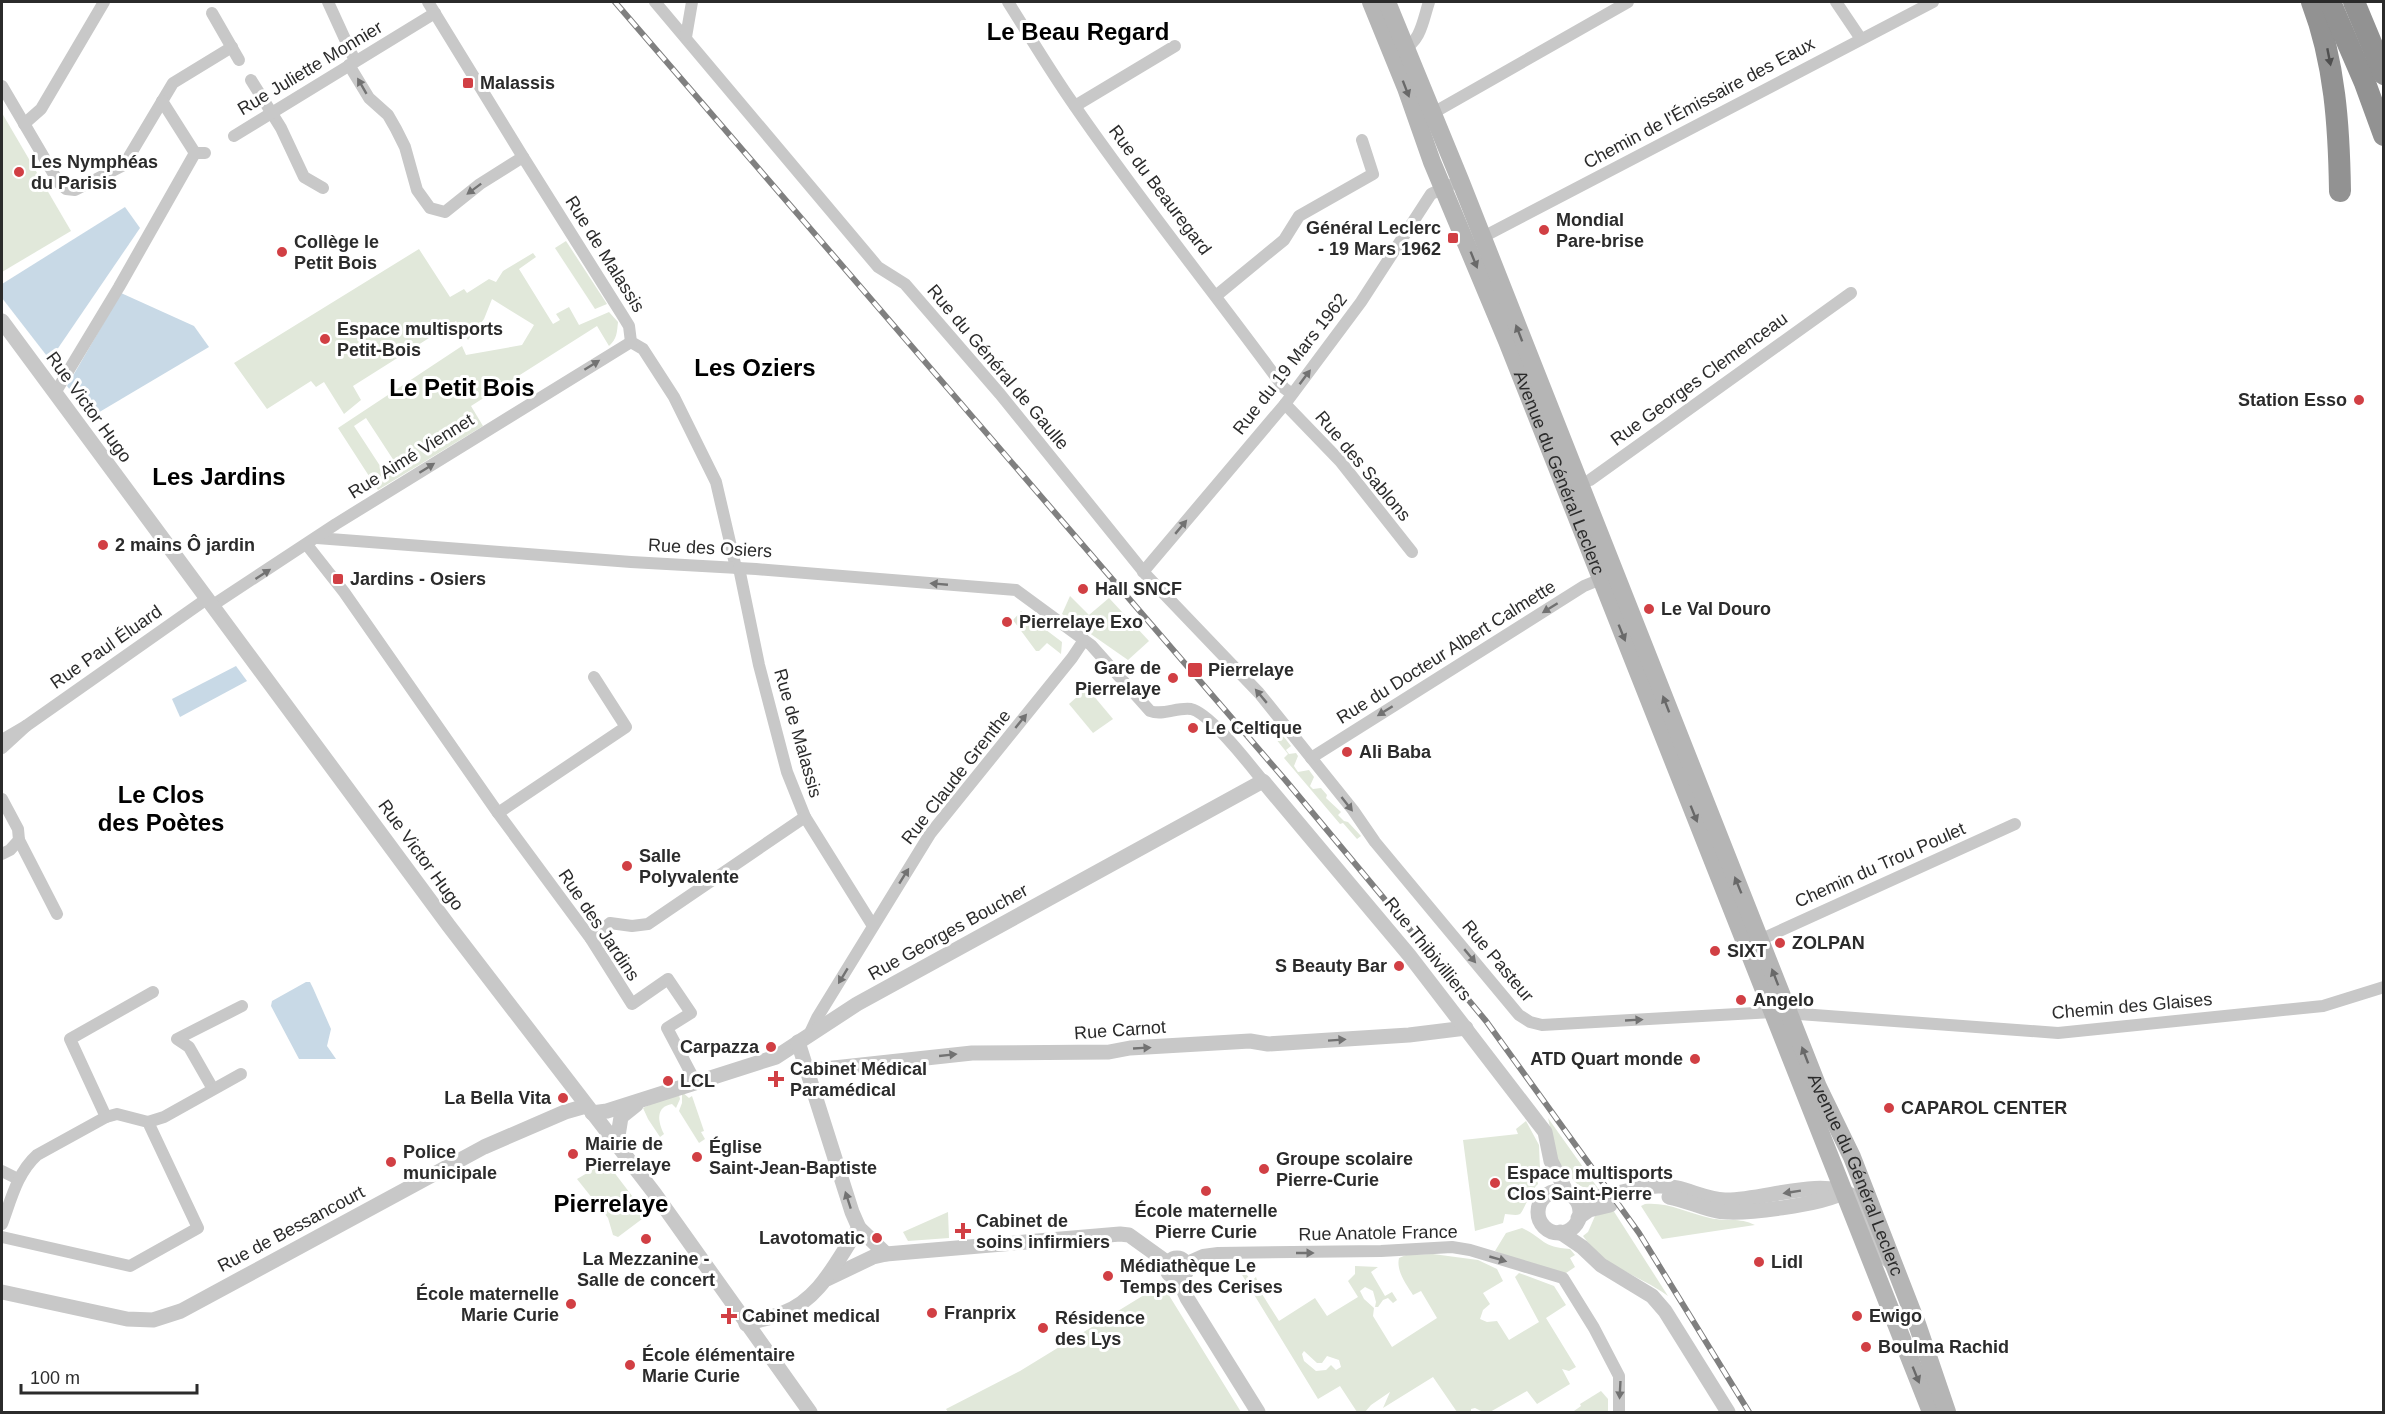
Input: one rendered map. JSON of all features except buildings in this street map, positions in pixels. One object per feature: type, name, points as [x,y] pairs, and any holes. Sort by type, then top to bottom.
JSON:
[{"type":"highway","points":[[2312,2],[2328,52],[2333,82],[2340,191]]},
{"type":"highway","points":[[2330,2],[2365,83],[2384,135]]},
{"type":"highway","points":[[2354,2],[2384,74]]},
{"type":"main road","name":"Avenue du Général Leclerc","points":[[1371,2],[1399,51]]},
{"type":"main road","name":"Avenue du Général Leclerc","points":[[1387,2],[1399,51],[1425,118],[1435,170],[1573,487],[1619,582],[1749,939]]},
{"type":"main road","name":"Avenue du Général Leclerc","points":[[1425,118],[1453,162],[1483,237],[1573,487],[1600,578],[1781,1013],[1845,1140],[1895,1267],[1947,1413]]},
{"type":"main road","name":"Avenue du Général Leclerc","points":[[1781,1013],[1844,1192],[1931,1413]]},
{"type":"main road","points":[[1844,1192],[1854,1166]]},
{"type":"main road","points":[[1879,1282],[1888,1280],[1892,1283],[1905,1314],[1920,1336]]},
{"type":"street","points":[[24,124],[41,109],[104,2]]},
{"type":"street","points":[[328,2],[352,63],[369,98],[388,115],[396,129],[405,147],[417,190],[430,208],[445,212],[480,184],[523,157]]},
{"type":"street","name":"Rue de Malassis","points":[[428,2],[628,324],[631,342],[643,348],[674,397],[716,482],[787,772],[805,818],[873,926]]},
{"type":"street","name":"Rue du Général de Gaulle","points":[[655,2],[878,267],[904,284],[1000,394],[1143,572],[1259,693],[1311,758]]},
{"type":"street","points":[[686,37],[692,2]]},
{"type":"street","points":[[1399,51],[1413,44],[1418,36],[1429,2]]},
{"type":"street","points":[[1425,118],[1628,2]]},
{"type":"street","points":[[1836,2],[1861,39]]},
{"type":"street","name":"Chemin de l'Émissaire des Eaux","points":[[1483,237],[1933,2]]},
{"type":"street","name":"Rue du Beauregard","points":[[1011,3],[1075,106],[1142,200],[1217,296],[1284,388],[1288,399]]},
{"type":"street","points":[[212,13],[239,60]]},
{"type":"street","name":"Rue Juliette Monnier","points":[[234,136],[435,14]]},
{"type":"street","points":[[1075,106],[1175,46]]},
{"type":"street","points":[[2,86],[59,183],[66,189],[75,190],[124,165],[173,83],[232,47]]},
{"type":"street","points":[[251,80],[281,128],[304,177],[323,188]]},
{"type":"street","points":[[55,393],[200,153],[162,101]]},
{"type":"street","points":[[1217,296],[1284,240],[1299,216],[1373,174],[1362,140]]},
{"type":"street","points":[[1435,170],[1453,162]]},
{"type":"street","name":"Rue du 19 Mars 1962","points":[[1143,572],[1288,399],[1361,303],[1431,194],[1460,180]]},
{"type":"street","name":"Rue Georges Clemenceau","points":[[1573,487],[1590,480],[1851,293]]},
{"type":"street","name":"Rue Victor Hugo","points":[[2,321],[448,926],[622,1150],[810,1413]]},
{"type":"street","name":"Rue Aimé Viennet","points":[[210,601],[312,541],[631,342]]},
{"type":"street","name":"Rue des Sablons","points":[[1288,399],[1412,552]]},
{"type":"street","name":"Rue des Osiers","points":[[312,541],[737,568],[1016,590],[1099,652],[1150,711],[1189,709],[1206,716],[1263,781]]},
{"type":"street","name":"Rue des Jardins","points":[[312,541],[344,592],[498,813],[591,939],[632,1004],[668,979],[691,1013],[667,1029],[695,1081]]},
{"type":"street","points":[[1600,578],[1610,578],[1619,582]]},
{"type":"street","name":"Rue du Docteur Albert Calmette","points":[[1311,758],[1600,578]]},
{"type":"street","name":"Rue Paul Éluard","points":[[2,740],[210,601]]},
{"type":"street","name":"Rue Claude Grenthe","points":[[804,1038],[930,834],[1084,640]]},
{"type":"street","points":[[498,813],[626,727],[594,677]]},
{"type":"street","name":"Rue Paul Éluard","points":[[2,748],[26,726]]},
{"type":"street","name":"Rue Pasteur","points":[[1311,758],[1390,860],[1519,1015],[1530,1022],[1542,1025],[1781,1013]]},
{"type":"street","name":"Rue Georges Boucher","points":[[589,1109],[608,1111],[695,1081],[776,1057],[857,1004],[1263,781]]},
{"type":"street","name":"Rue Thibivilliers","points":[[1263,781],[1409,955],[1545,1132],[1559,1180],[1570,1195]]},
{"type":"street","points":[[2,799],[18,829],[19,840],[57,914]]},
{"type":"street","points":[[591,939],[610,923],[632,926],[648,924],[805,818]]},
{"type":"street","name":"Chemin du Trou Poulet","points":[[1749,939],[2015,824]]},
{"type":"street","points":[[2,854],[10,850],[19,840]]},
{"type":"street","name":"Chemin des Glaises","points":[[1781,1013],[2058,1033],[2323,1006],[2384,987]]},
{"type":"street","points":[[106,1117],[70,1039],[153,993]]},
{"type":"street","points":[[213,1089],[189,1047],[177,1039],[242,1006]]},
{"type":"street","name":"Rue Carnot","points":[[806,1071],[972,1053],[1109,1052],[1130,1048],[1250,1041],[1268,1044],[1409,1035],[1466,1028]]},
{"type":"street","points":[[804,1038],[806,1071],[852,1212],[859,1227],[886,1254]]},
{"type":"street","points":[[2,1224],[18,1179],[28,1164],[38,1155],[106,1117],[117,1114],[148,1122],[164,1117],[241,1074]]},
{"type":"street","name":"Rue Georges Boucher","points":[[622,1150],[618,1136],[621,1117],[646,1099]]},
{"type":"street","name":"Rue de Bessancourt","points":[[2,1292],[127,1319],[153,1320],[181,1311],[484,1147],[565,1112],[589,1109]]},
{"type":"street","points":[[2,1237],[129,1266],[198,1228],[148,1122]]},
{"type":"street","name":"Rue Thibivilliers","points":[[1543,1198],[1549,1150]]},
{"type":"street","points":[[2,1171],[18,1179]]},
{"type":"street","points":[[1728,1413],[1665,1311],[1652,1296],[1601,1265],[1582,1246],[1560,1232],[1548,1229],[1540,1220],[1538,1208],[1543,1198],[1553,1192],[1596,1198],[1658,1186],[1674,1187],[1714,1199],[1727,1200],[1827,1187],[1855,1197],[1878,1250],[1895,1267]]},
{"type":"street","points":[[1560,1232],[1571,1228],[1578,1220],[1596,1208],[1655,1196],[1677,1198],[1718,1211],[1745,1212],[1822,1200],[1844,1192]]},
{"type":"street","points":[[1570,1195],[1578,1205],[1582,1246]]},
{"type":"street","points":[[746,1324],[784,1313],[804,1301],[827,1279],[859,1227]]},
{"type":"street","points":[[827,1279],[873,1257],[886,1254],[1120,1234],[1129,1235],[1168,1263]]},
{"type":"street","name":"Rue Anatole France","points":[[1185,1263],[1203,1255],[1218,1253],[1381,1251],[1452,1247],[1470,1250],[1563,1278],[1594,1328],[1619,1376],[1619,1413]]},
{"type":"street","points":[[1168,1263],[1177,1258],[1185,1263],[1186,1271],[1178,1278]]},
{"type":"street","points":[[1168,1263],[1168,1272],[1178,1278],[1187,1298],[1258,1413]]},
{"type":"shaded area","name":"Les Nymphéas du Parisis","points":[[2,113],[71,231],[2,272]]},
{"type":"shaded area","points":[[566,241],[607,304],[595,309],[555,248]]},
{"type":"shaded area","points":[[419,249],[450,297],[464,289],[467,293],[489,279],[496,282],[503,271],[533,253],[536,257],[519,269],[553,324],[560,320],[556,314],[569,307],[579,325],[609,312],[618,322],[615,338],[609,346],[597,326],[471,406],[483,426],[378,490],[338,428],[462,346],[466,355],[522,345],[534,325],[492,299],[484,319],[468,340],[456,321],[353,386],[361,400],[344,414],[324,382],[316,387],[311,381],[267,409],[234,363]],"holes":[[[366,418],[398,467],[386,475],[354,426]]]},
{"type":"shaded area","points":[[1070,596],[1089,615],[1109,598],[1149,641],[1128,660],[1062,614]]},
{"type":"shaded area","points":[[1021,611],[1062,642],[1061,654],[1047,643],[1036,651],[1013,620]]},
{"type":"shaded area","points":[[1087,688],[1113,719],[1093,733],[1069,704]]},
{"type":"shaded area","points":[[1269,718],[1291,746],[1286,750],[1289,754],[1296,753],[1298,756],[1294,766],[1298,772],[1309,770],[1314,777],[1310,786],[1313,789],[1321,788],[1327,795],[1326,798],[1341,812],[1338,815],[1361,836],[1357,839],[1343,823],[1340,824],[1284,758],[1288,754],[1263,723]]},
{"type":"shaded area","points":[[678,1091],[680,1099],[676,1108],[672,1104],[660,1112],[659,1120],[664,1134],[660,1137],[643,1108]]},
{"type":"shaded area","points":[[682,1092],[689,1098],[692,1096],[704,1131],[701,1132],[705,1139],[699,1143],[679,1111]]},
{"type":"shaded area","points":[[1548,1118],[1600,1191],[1580,1186],[1570,1176],[1568,1170],[1559,1169]]},
{"type":"shaded area","name":"Espace multisports Clos Saint-Pierre","points":[[1526,1121],[1539,1145],[1540,1170],[1536,1171],[1538,1184],[1520,1214],[1505,1214],[1503,1223],[1475,1231],[1463,1140],[1518,1134],[1516,1129]]},
{"type":"shaded area","points":[[607,1163],[642,1209],[642,1219],[618,1237],[613,1235],[608,1218],[577,1179]]},
{"type":"shaded area","points":[[1645,1204],[1678,1208],[1710,1218],[1744,1221],[1755,1225],[1662,1239],[1641,1206]]},
{"type":"shaded area","points":[[1613,1210],[1668,1296],[1612,1264],[1583,1236],[1588,1232],[1595,1216]]},
{"type":"shaded area","points":[[948,1212],[949,1238],[908,1241],[903,1232]]},
{"type":"shaded area","points":[[1522,1228],[1548,1244],[1570,1249],[1575,1255],[1570,1258],[1575,1267],[1560,1277],[1495,1251],[1506,1233]]},
{"type":"shaded area","points":[[1433,1254],[1478,1260],[1497,1269],[1503,1281],[1483,1293],[1490,1304],[1483,1310],[1480,1319],[1487,1322],[1497,1321],[1509,1340],[1539,1322],[1515,1277],[1519,1273],[1554,1286],[1566,1305],[1546,1318],[1576,1367],[1569,1371],[1562,1369],[1570,1384],[1537,1404],[1527,1391],[1490,1412],[1483,1412],[1475,1408],[1471,1409],[1471,1412],[1457,1412],[1433,1377],[1383,1408],[1390,1392],[1365,1412],[1357,1412],[1340,1386],[1318,1399],[1239,1270],[1243,1269],[1251,1281],[1256,1277],[1262,1294],[1279,1321],[1315,1298],[1327,1316],[1358,1297],[1348,1281],[1355,1274],[1355,1266],[1378,1267],[1371,1272],[1385,1296],[1392,1292],[1397,1300],[1393,1303],[1388,1298],[1375,1307],[1373,1291],[1365,1287],[1360,1291],[1364,1299],[1374,1308],[1373,1316],[1392,1347],[1437,1318],[1421,1291],[1413,1295],[1402,1277],[1398,1263],[1399,1258],[1406,1255]],"holes":[[[1304,1351],[1317,1363],[1322,1363],[1327,1356],[1339,1360],[1341,1367],[1336,1370],[1331,1365],[1326,1370],[1316,1371],[1304,1361],[1302,1354]]]},
{"type":"shaded area","points":[[1162,1284],[1241,1412],[948,1412],[946,1409],[1020,1371]]},
{"type":"shaded area","points":[[1601,1391],[1608,1399],[1608,1412],[1574,1412],[1581,1406],[1580,1404]]},
{"type":"water","points":[[125,207],[140,228],[50,360],[2,298],[2,284]]},
{"type":"water","points":[[121,293],[194,326],[209,347],[91,417],[67,386]]},
{"type":"water","points":[[236,666],[247,681],[180,717],[172,699]]},
{"type":"water","points":[[310,982],[331,1029],[327,1046],[336,1059],[299,1059],[271,1006],[272,1001]]},
{"type":"railway","points":[[615,2],[1287,782],[1486,1021],[1639,1233],[1749,1412]]},
{"type":"place","name":"Malassis","points":[[468,83]]},
{"type":"place","name":"Les Nymphéas du Parisis","points":[[19,172]]},
{"type":"place","name":"Mondial Pare-brise","points":[[1544,230]]},
{"type":"place","name":"Général Leclerc - 19 Mars 1962","points":[[1453,238]]},
{"type":"place","name":"Collège le Petit Bois","points":[[282,252]]},
{"type":"place","name":"Espace multisports Petit-Bois","points":[[325,339]]},
{"type":"place","name":"Station Esso","points":[[2359,400]]},
{"type":"place","name":"2 mains Ô jardin","points":[[103,545]]},
{"type":"place","name":"Jardins - Osiers","points":[[338,579]]},
{"type":"place","name":"Hall SNCF","points":[[1083,589]]},
{"type":"place","name":"Le Val Douro","points":[[1649,609]]},
{"type":"place","name":"Pierrelaye Exo","points":[[1007,622]]},
{"type":"place","name":"Pierrelaye","points":[[1195,670]]},
{"type":"place","name":"Gare de Pierrelaye","points":[[1173,678]]},
{"type":"place","name":"Le Celtique","points":[[1193,728]]},
{"type":"place","name":"Ali Baba","points":[[1347,752]]},
{"type":"place","name":"Salle Polyvalente","points":[[627,866]]},
{"type":"place","name":"ZOLPAN","points":[[1780,943]]},
{"type":"place","name":"SIXT","points":[[1715,951]]},
{"type":"place","name":"S Beauty Bar","points":[[1399,966]]},
{"type":"place","name":"Angelo","points":[[1741,1000]]},
{"type":"place","name":"Carpazza","points":[[771,1047]]},
{"type":"place","name":"ATD Quart monde","points":[[1695,1059]]},
{"type":"place","name":"Cabinet Médical Paramédical","points":[[776,1079]]},
{"type":"place","name":"LCL","points":[[668,1081]]},
{"type":"place","name":"La Bella Vita","points":[[563,1098]]},
{"type":"place","name":"CAPAROL CENTER","points":[[1889,1108]]},
{"type":"place","name":"Mairie de Pierrelaye","points":[[573,1154]]},
{"type":"place","name":"Église Saint-Jean-Baptiste","points":[[697,1157]]},
{"type":"place","name":"Police municipale","points":[[391,1162]]},
{"type":"place","name":"Groupe scolaire Pierre-Curie","points":[[1264,1169]]},
{"type":"place","name":"Espace multisports Clos Saint-Pierre","points":[[1495,1183]]},
{"type":"place","name":"École maternelle Pierre Curie","points":[[1206,1191]]},
{"type":"place","name":"Cabinet de soins infirmiers","points":[[963,1231]]},
{"type":"place","name":"Lavotomatic","points":[[877,1238]]},
{"type":"place","name":"La Mezzanine - Salle de concert","points":[[646,1239]]},
{"type":"place","name":"Lidl","points":[[1759,1262]]},
{"type":"place","name":"Médiathèque Le Temps des Cerises","points":[[1108,1276]]},
{"type":"place","name":"École maternelle Marie Curie","points":[[571,1304]]},
{"type":"place","name":"Franprix","points":[[932,1313]]},
{"type":"place","name":"Cabinet medical","points":[[729,1316]]},
{"type":"place","name":"Ewigo","points":[[1857,1316]]},
{"type":"place","name":"Résidence des Lys","points":[[1043,1328]]},
{"type":"place","name":"Boulma Rachid","points":[[1866,1347]]},
{"type":"place","name":"École élémentaire Marie Curie","points":[[630,1365]]},
{"type":"district","name":"Le Beau Regard","points":[[1078,31]]},
{"type":"district","name":"Les Oziers","points":[[755,367]]},
{"type":"district","name":"Le Petit Bois","points":[[462,387]]},
{"type":"district","name":"Les Jardins","points":[[219,476]]},
{"type":"district","name":"Le Clos des Poètes","points":[[161,808]]},
{"type":"district","name":"Pierrelaye","points":[[611,1203]]}]
